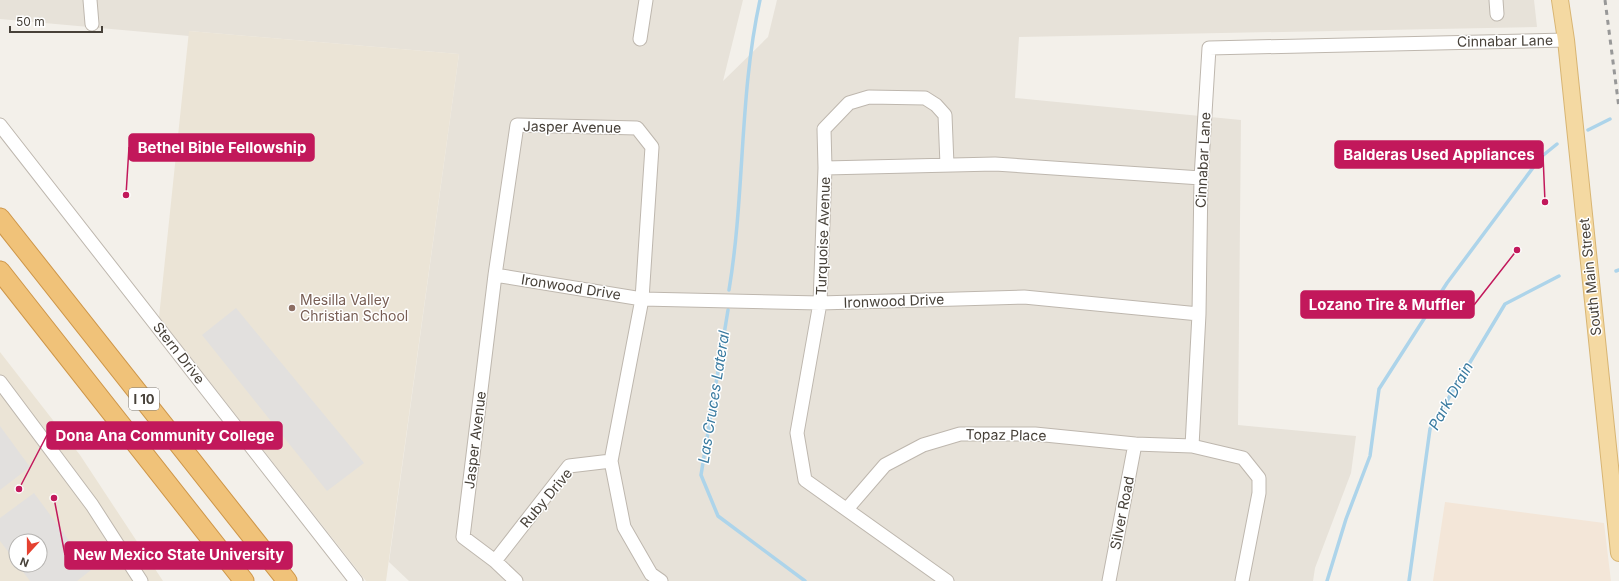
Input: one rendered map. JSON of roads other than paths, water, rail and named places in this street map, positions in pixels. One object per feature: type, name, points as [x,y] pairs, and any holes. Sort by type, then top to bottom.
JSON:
[{"type":"highway","name":"I 10","points":[[0,218],[287,581]]},
{"type":"highway","name":"I 10","points":[[0,271],[244,581]]},
{"type":"main road","name":"South Main Street","points":[[1560,0],[1566,40],[1619,554]]},
{"type":"street","points":[[90,0],[92,24]]},
{"type":"street","points":[[640,39],[646,0]]},
{"type":"street","points":[[1496,0],[1497,14]]},
{"type":"street","name":"Cinnabar Lane","points":[[1192,446],[1199,314],[1201,178],[1208,48],[1566,40]]},
{"type":"street","points":[[825,168],[824,129],[849,103],[870,96],[925,98],[936,106],[945,115],[947,165]]},
{"type":"street","name":"Stern Drive","points":[[0,125],[356,581]]},
{"type":"street","name":"Jasper Avenue","points":[[516,581],[495,561],[463,537],[495,275],[517,125],[637,128],[652,147],[642,298],[611,461],[624,527],[652,579]]},
{"type":"street","name":"Turquoise Avenue","points":[[947,581],[805,480],[798,433],[820,303],[825,168],[947,165],[1033,166],[1201,178]]},
{"type":"street","name":"Ironwood Drive","points":[[495,275],[642,298],[820,303],[1024,297],[1199,314]]},
{"type":"street","points":[[0,382],[92,505],[141,581]]},
{"type":"street","name":"Topaz Place","points":[[847,510],[886,465],[923,445],[960,434],[1035,434],[1135,444],[1192,446]]},
{"type":"street","name":"Silver Road","points":[[1109,581],[1135,444]]},
{"type":"street","points":[[1192,446],[1244,458],[1259,478],[1259,493],[1242,581]]},
{"type":"street","name":"Ruby Drive","points":[[495,561],[569,466],[611,461]]},
{"type":"waterway","name":"Las Cruces Lateral","points":[[729,290],[738,218],[745,109],[753,36],[760,0]]},
{"type":"waterway","points":[[1588,130],[1610,119]]},
{"type":"waterway","points":[[1327,581],[1346,519],[1370,456],[1379,389],[1447,283],[1541,157],[1557,144]]},
{"type":"waterway","name":"Park Drain","points":[[1409,581],[1430,429],[1505,304],[1559,276]]},
{"type":"waterway","name":"Las Cruces Lateral","points":[[728,310],[701,475],[718,516],[805,581]]},
{"type":"railway","points":[[1605,0],[1619,108]]},
{"type":"place","name":"Bethel Bible Fellowship","points":[[126,195]]},
{"type":"place","name":"Balderas Used Appliances","points":[[1545,202]]},
{"type":"place","name":"Lozano Tire & Muffler","points":[[1517,250]]},
{"type":"place","name":"Mesilla Valley Christian School","points":[[292,308]]},
{"type":"place","name":"Dona Ana Community College","points":[[19,489]]},
{"type":"place","name":"New Mexico State University","points":[[54,498]]}]
